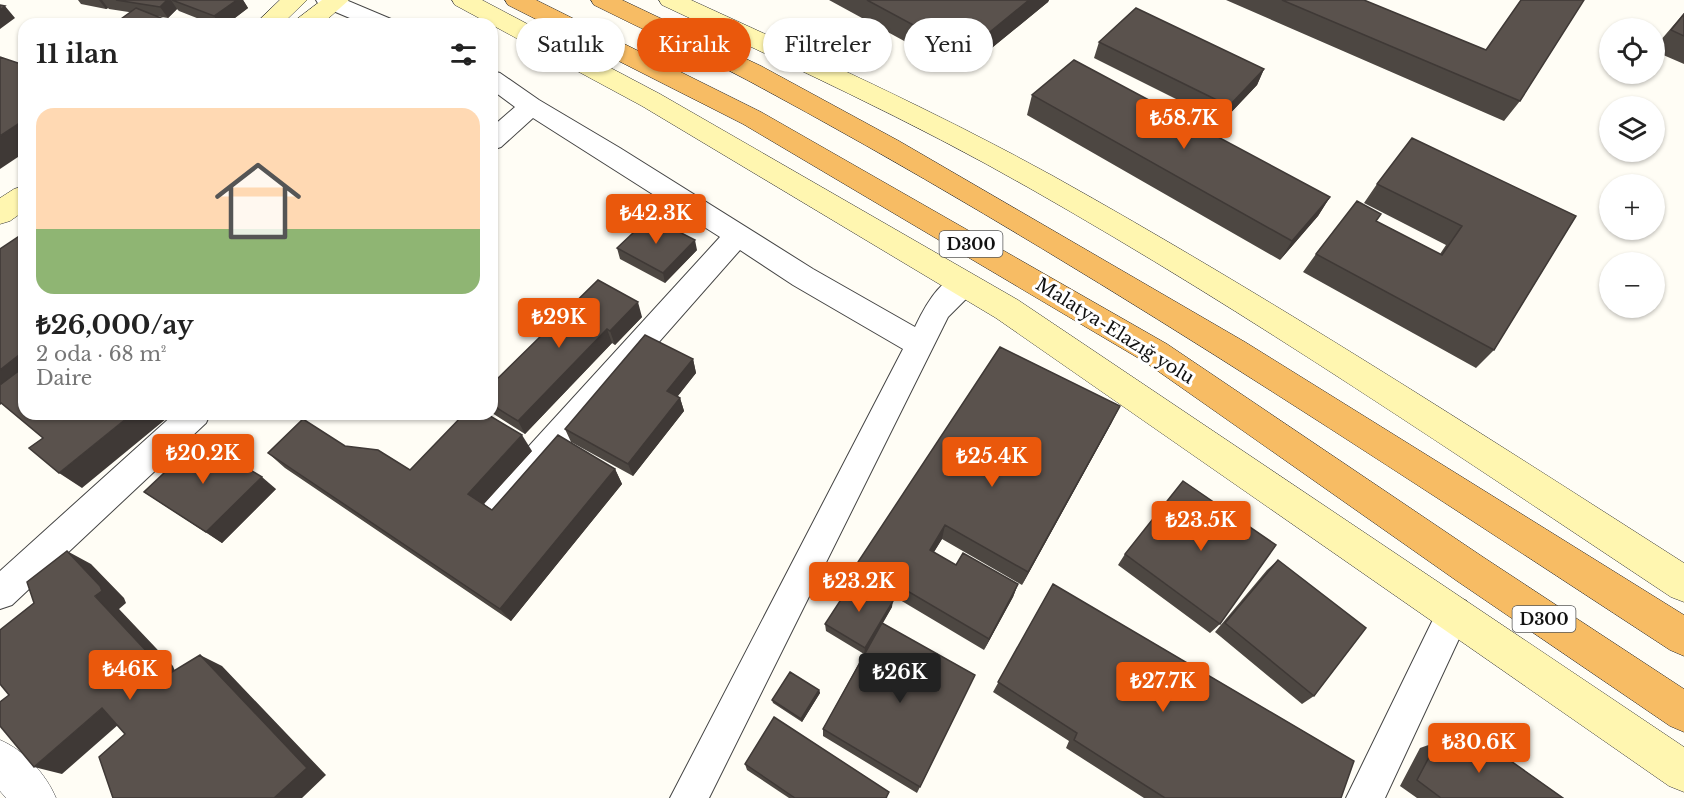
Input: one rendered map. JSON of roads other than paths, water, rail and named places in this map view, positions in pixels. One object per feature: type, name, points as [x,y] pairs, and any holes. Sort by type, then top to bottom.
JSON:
[{"type":"highway","name":"D300","points":[[603,0],[770,82],[1138,292],[1446,484],[1684,637]]},
{"type":"highway","name":"Malatya-Elazığ yolu","points":[[487,3],[752,118],[1156,353],[1470,569],[1684,712]]},
{"type":"main road","points":[[274,18],[295,0]]},
{"type":"main road","points":[[671,0],[1038,180],[1177,260],[1396,396],[1684,584]]},
{"type":"main road","points":[[313,18],[332,1]]},
{"type":"main road","points":[[487,3],[1007,309],[1684,771]]},
{"type":"main road","points":[[0,213],[18,200]]},
{"type":"street","points":[[332,1],[370,18]]},
{"type":"street","points":[[498,83],[738,234],[803,278],[920,344]]},
{"type":"street","points":[[498,136],[531,106]]},
{"type":"street","points":[[499,501],[738,234]]},
{"type":"street","points":[[689,798],[938,309],[963,284]]},
{"type":"street","points":[[0,593],[188,420]]},
{"type":"street","points":[[1365,798],[1454,613]]},
{"type":"street","points":[[0,761],[35,798]]}]
